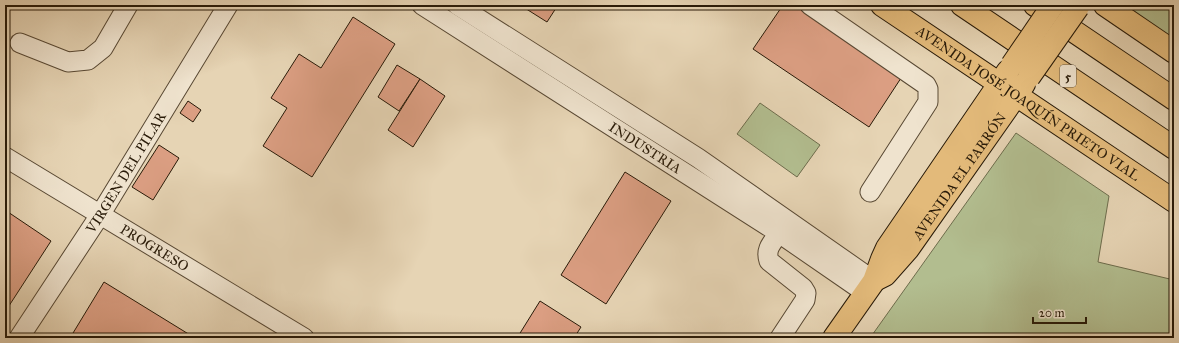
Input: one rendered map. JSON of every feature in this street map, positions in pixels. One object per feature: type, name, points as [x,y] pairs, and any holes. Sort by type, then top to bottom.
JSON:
[{"type":"main road","name":"AVENIDA JOSÉ JOAQUÍN PRIETO VIAL","points":[[882,5],[1174,201]]},
{"type":"main road","name":"5","points":[[962,5],[1174,148]]},
{"type":"main road","points":[[1035,5],[1174,99]]},
{"type":"main road","name":"AVENIDA EL PARRÓN","points":[[834,338],[870,287],[887,248],[1008,89],[1020,71],[1053,5]]},
{"type":"main road","points":[[1105,5],[1174,52]]},
{"type":"main road","name":"AVENIDA EL PARRÓN","points":[[1020,71],[1078,6]]},
{"type":"street","points":[[20,43],[68,62],[88,60],[103,48],[128,5]]},
{"type":"street","name":"VIRGEN DEL PILAR","points":[[20,338],[100,215],[228,5]]},
{"type":"street","name":"INDUSTRIA","points":[[422,5],[778,233],[870,287]]},
{"type":"street","name":"INDUSTRIA","points":[[457,5],[698,158],[870,287]]},
{"type":"street","points":[[810,5],[926,84],[928,89],[928,102],[870,192]]},
{"type":"street","name":"PROGRESO","points":[[5,157],[304,338]]},
{"type":"street","points":[[778,233],[769,246],[767,254],[769,261],[803,288],[806,293],[805,300],[780,338]]},
{"type":"green space","points":[[1118,5],[1174,5],[1174,42]]},
{"type":"green space","points":[[760,103],[820,145],[797,177],[737,134]]},
{"type":"green space","points":[[1016,133],[1109,196],[1098,262],[1174,280],[1174,338],[870,338]]},
{"type":"building","points":[[520,5],[558,5],[547,22]]},
{"type":"building","points":[[783,5],[799,5],[903,75],[869,127],[753,49]]},
{"type":"building","points":[[353,17],[395,44],[312,177],[263,146],[287,108],[271,98],[299,54],[321,68]]},
{"type":"building","points":[[397,65],[420,79],[399,111],[378,97]]},
{"type":"building","points":[[420,79],[445,96],[413,147],[388,130]]},
{"type":"building","points":[[188,101],[201,110],[193,122],[180,113]]},
{"type":"building","points":[[159,145],[179,158],[153,200],[132,187]]},
{"type":"building","points":[[625,172],[671,201],[606,304],[561,275]]},
{"type":"building","points":[[5,210],[51,241],[5,312]]},
{"type":"building","points":[[104,282],[195,338],[70,338]]},
{"type":"building","points":[[540,301],[581,327],[574,338],[517,338]]}]
